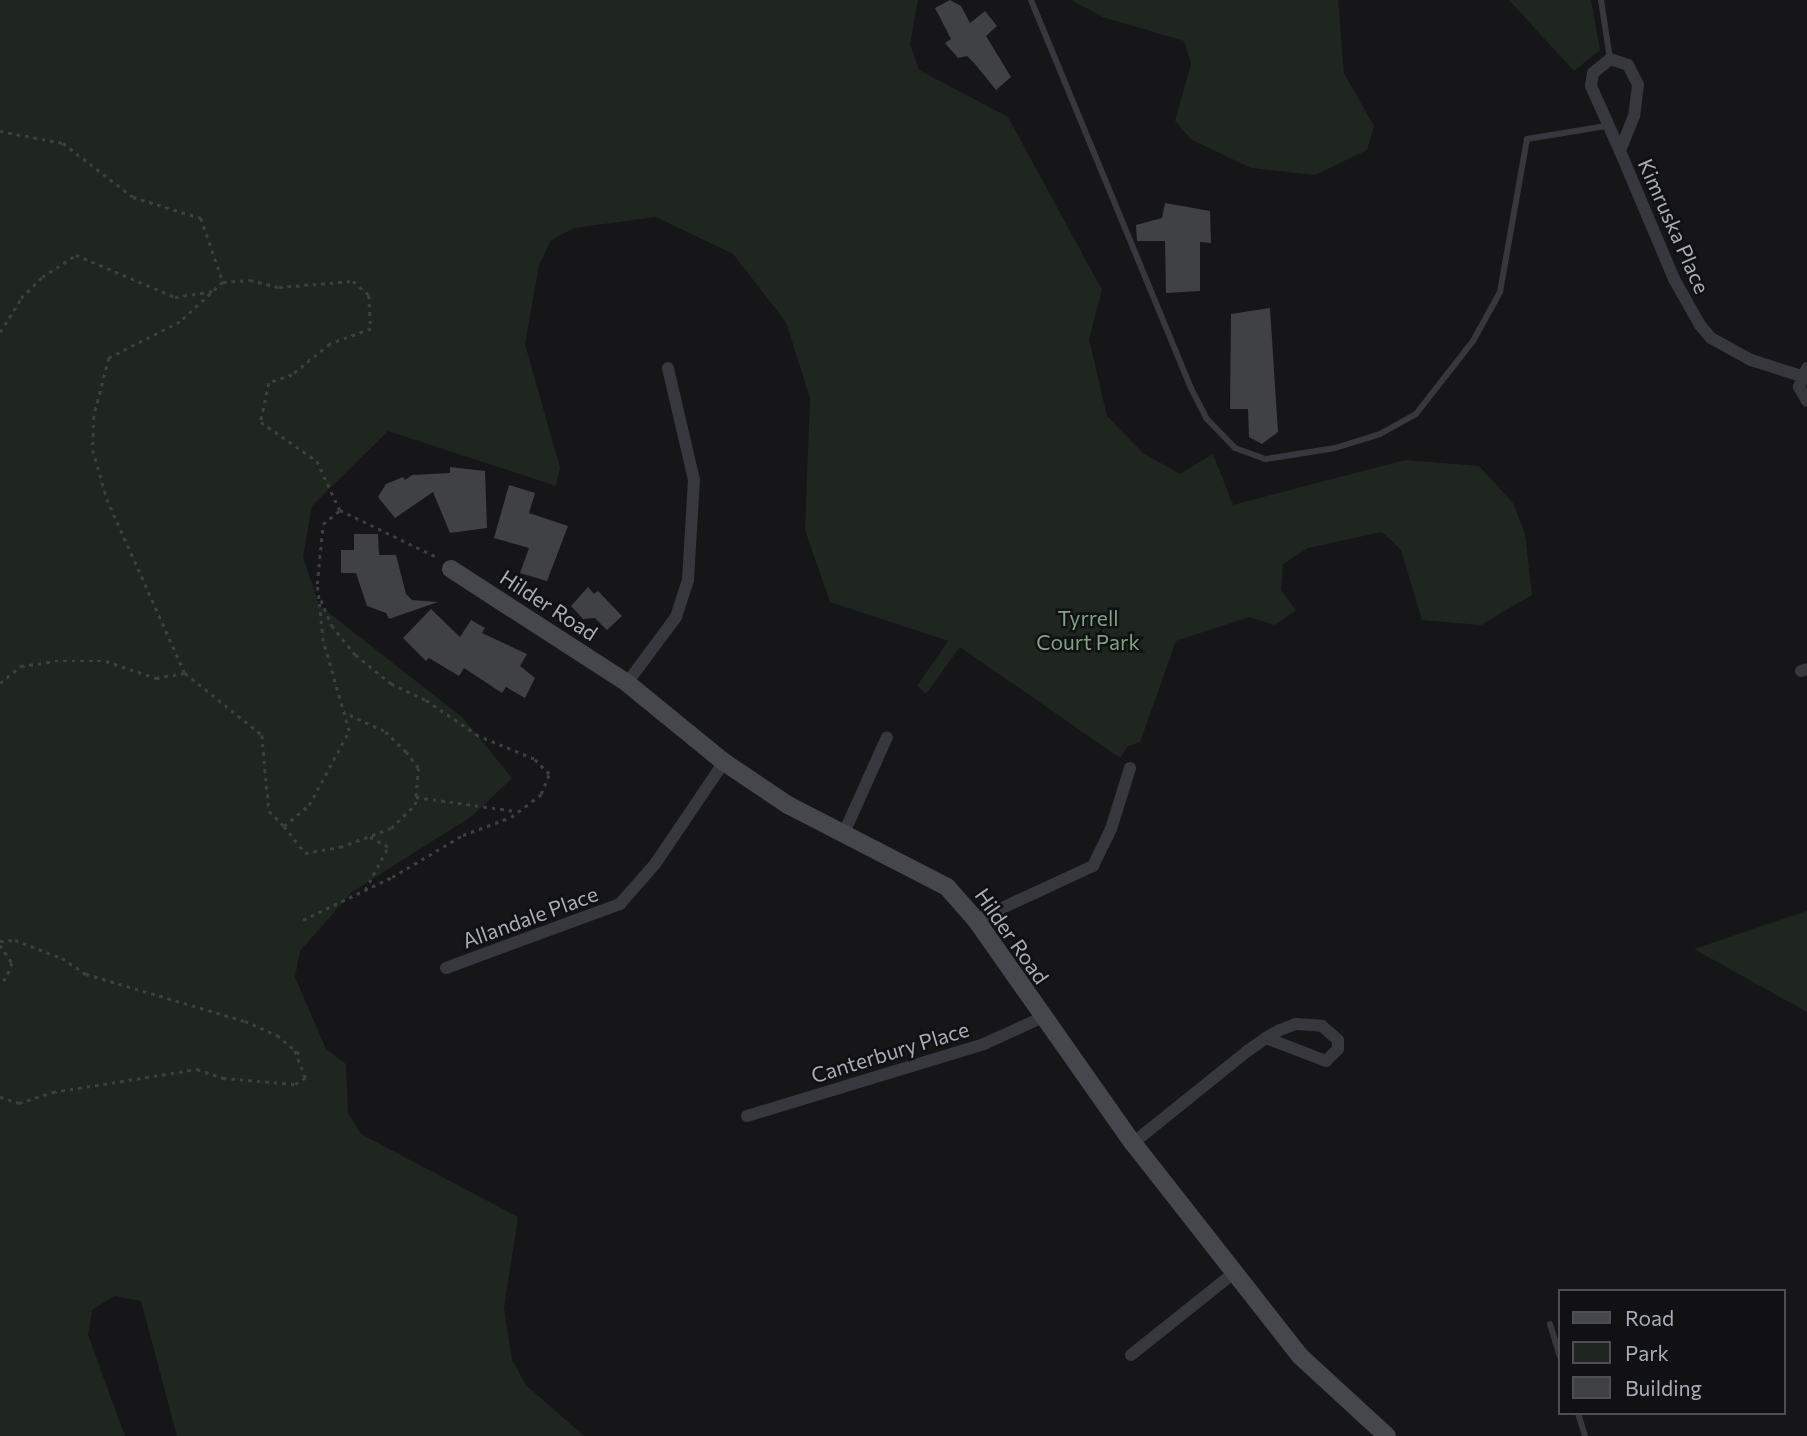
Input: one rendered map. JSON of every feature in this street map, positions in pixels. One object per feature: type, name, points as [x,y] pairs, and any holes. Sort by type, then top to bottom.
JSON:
[{"type":"street","name":"Kimruska Place","points":[[1620,151],[1634,116],[1638,85],[1628,65],[1610,59],[1593,73],[1591,86],[1674,279],[1700,324],[1711,338],[1751,360],[1804,372]]},
{"type":"street","points":[[627,683],[676,617],[688,580],[694,480],[668,368]]},
{"type":"street","points":[[1804,372],[1800,392],[1807,401]]},
{"type":"street","name":"Hilder Road","points":[[451,569],[627,683],[723,762],[842,835],[947,887],[976,920],[1041,1018],[1133,1143],[1235,1272],[1329,1387],[1387,1436]]},
{"type":"street","points":[[842,835],[887,737]]},
{"type":"street","name":"Allandale Place","points":[[446,968],[620,904],[655,864],[723,762]]},
{"type":"street","points":[[976,920],[1093,866],[1108,838],[1130,768]]},
{"type":"street","name":"Canterbury Place","points":[[747,1116],[984,1044],[1041,1018]]},
{"type":"street","points":[[1133,1143],[1266,1038],[1296,1024],[1311,1024],[1331,1032],[1338,1049],[1325,1061],[1266,1038]]},
{"type":"street","points":[[1132,1355],[1235,1272]]},
{"type":"lane","points":[[1031,0],[1191,388],[1207,419],[1235,448],[1266,459],[1335,448],[1380,434],[1416,414],[1473,341],[1500,292],[1527,139],[1606,125]]},
{"type":"lane","points":[[1601,0],[1610,59]]},
{"type":"lane","points":[[1550,1324],[1559,1353]]},
{"type":"lane","points":[[1578,1415],[1585,1436]]},
{"type":"path","points":[[0,131],[64,143],[133,197],[201,218],[223,282]]},
{"type":"path","points":[[0,332],[21,298],[42,277],[76,255],[175,297],[215,291]]},
{"type":"path","points":[[346,714],[384,731],[406,752],[418,768],[415,805],[391,828],[369,837],[305,853],[269,811],[262,735],[185,673],[107,499],[93,450],[94,416],[109,358],[180,322],[223,282],[250,280],[279,287],[353,281],[369,295],[371,329],[330,344],[292,375],[269,383],[261,406],[261,422],[317,461],[340,510],[436,555],[451,569]]},
{"type":"path","points":[[284,826],[309,805],[349,732],[323,641],[318,594],[318,547],[323,524],[340,510]]},
{"type":"path","points":[[303,920],[365,890],[463,835],[518,812],[541,794],[549,774],[534,759],[478,736],[425,700],[391,684],[355,656],[332,627],[318,594]]},
{"type":"path","points":[[0,683],[21,666],[55,661],[106,662],[156,678],[185,673]]},
{"type":"path","points":[[416,797],[518,812]]},
{"type":"path","points":[[365,890],[388,847],[369,837]]},
{"type":"path","points":[[0,982],[6,979],[12,963],[0,943],[15,940],[62,958],[86,974],[233,1017],[277,1035],[302,1056]]},
{"type":"path","points":[[0,1097],[19,1104],[53,1091],[197,1069],[223,1078],[295,1084],[305,1078],[294,1049]]},
{"type":"green space","name":"Tyrrell Court Park","points":[[0,0],[918,0],[910,44],[919,70],[1008,117],[1102,290],[1089,339],[1107,416],[1143,453],[1180,474],[1213,454],[1233,505],[1405,460],[1479,466],[1513,503],[1525,534],[1532,595],[1481,625],[1422,620],[1401,550],[1382,532],[1308,548],[1283,564],[1281,590],[1296,610],[1275,625],[1249,617],[1176,641],[1140,742],[1128,746],[1120,758],[960,647],[926,694],[917,686],[948,641],[830,602],[805,530],[810,398],[786,322],[733,254],[656,217],[574,228],[551,240],[539,265],[525,344],[560,468],[556,486],[388,431],[312,506],[303,557],[319,605],[463,718],[512,778],[472,816],[352,892],[300,951],[295,977],[326,1049],[346,1064],[348,1113],[361,1134],[518,1217],[504,1308],[512,1360],[526,1385],[584,1436],[177,1436],[141,1301],[114,1296],[92,1310],[88,1335],[125,1436],[0,1436]]},
{"type":"green space","points":[[1071,0],[1338,0],[1344,73],[1374,126],[1367,150],[1315,175],[1251,168],[1192,140],[1175,121],[1191,64],[1184,41],[1103,17]]},
{"type":"green space","points":[[1509,0],[1591,0],[1600,50],[1574,71]]},
{"type":"green space","points":[[1807,911],[1807,1012],[1694,949]]},
{"type":"building","points":[[950,0],[961,6],[970,23],[985,11],[997,26],[986,36],[1011,77],[996,90],[967,56],[958,58],[945,43],[951,39],[935,8]]},
{"type":"building","points":[[1165,203],[1210,211],[1211,243],[1200,242],[1200,291],[1166,293],[1165,241],[1137,241],[1136,225],[1162,218]]},
{"type":"building","points":[[1270,308],[1278,432],[1262,444],[1249,437],[1248,409],[1230,409],[1231,314]]},
{"type":"building","points":[[450,467],[485,471],[487,528],[450,533],[433,492],[395,518],[378,497],[386,484],[403,477],[405,480],[412,475],[450,473]]},
{"type":"building","points":[[509,485],[535,493],[529,513],[568,526],[547,581],[520,573],[529,548],[494,538]]},
{"type":"building","points":[[354,534],[378,534],[379,555],[396,555],[406,594],[412,600],[438,602],[389,619],[386,613],[367,606],[356,573],[341,573],[341,550],[354,550]]},
{"type":"building","points":[[588,587],[594,594],[598,591],[622,616],[607,630],[595,618],[583,619],[571,606]]},
{"type":"building","points":[[431,609],[460,637],[471,620],[485,628],[482,633],[527,654],[520,666],[535,678],[525,698],[506,687],[502,693],[464,668],[459,676],[429,658],[426,661],[403,638]]}]
